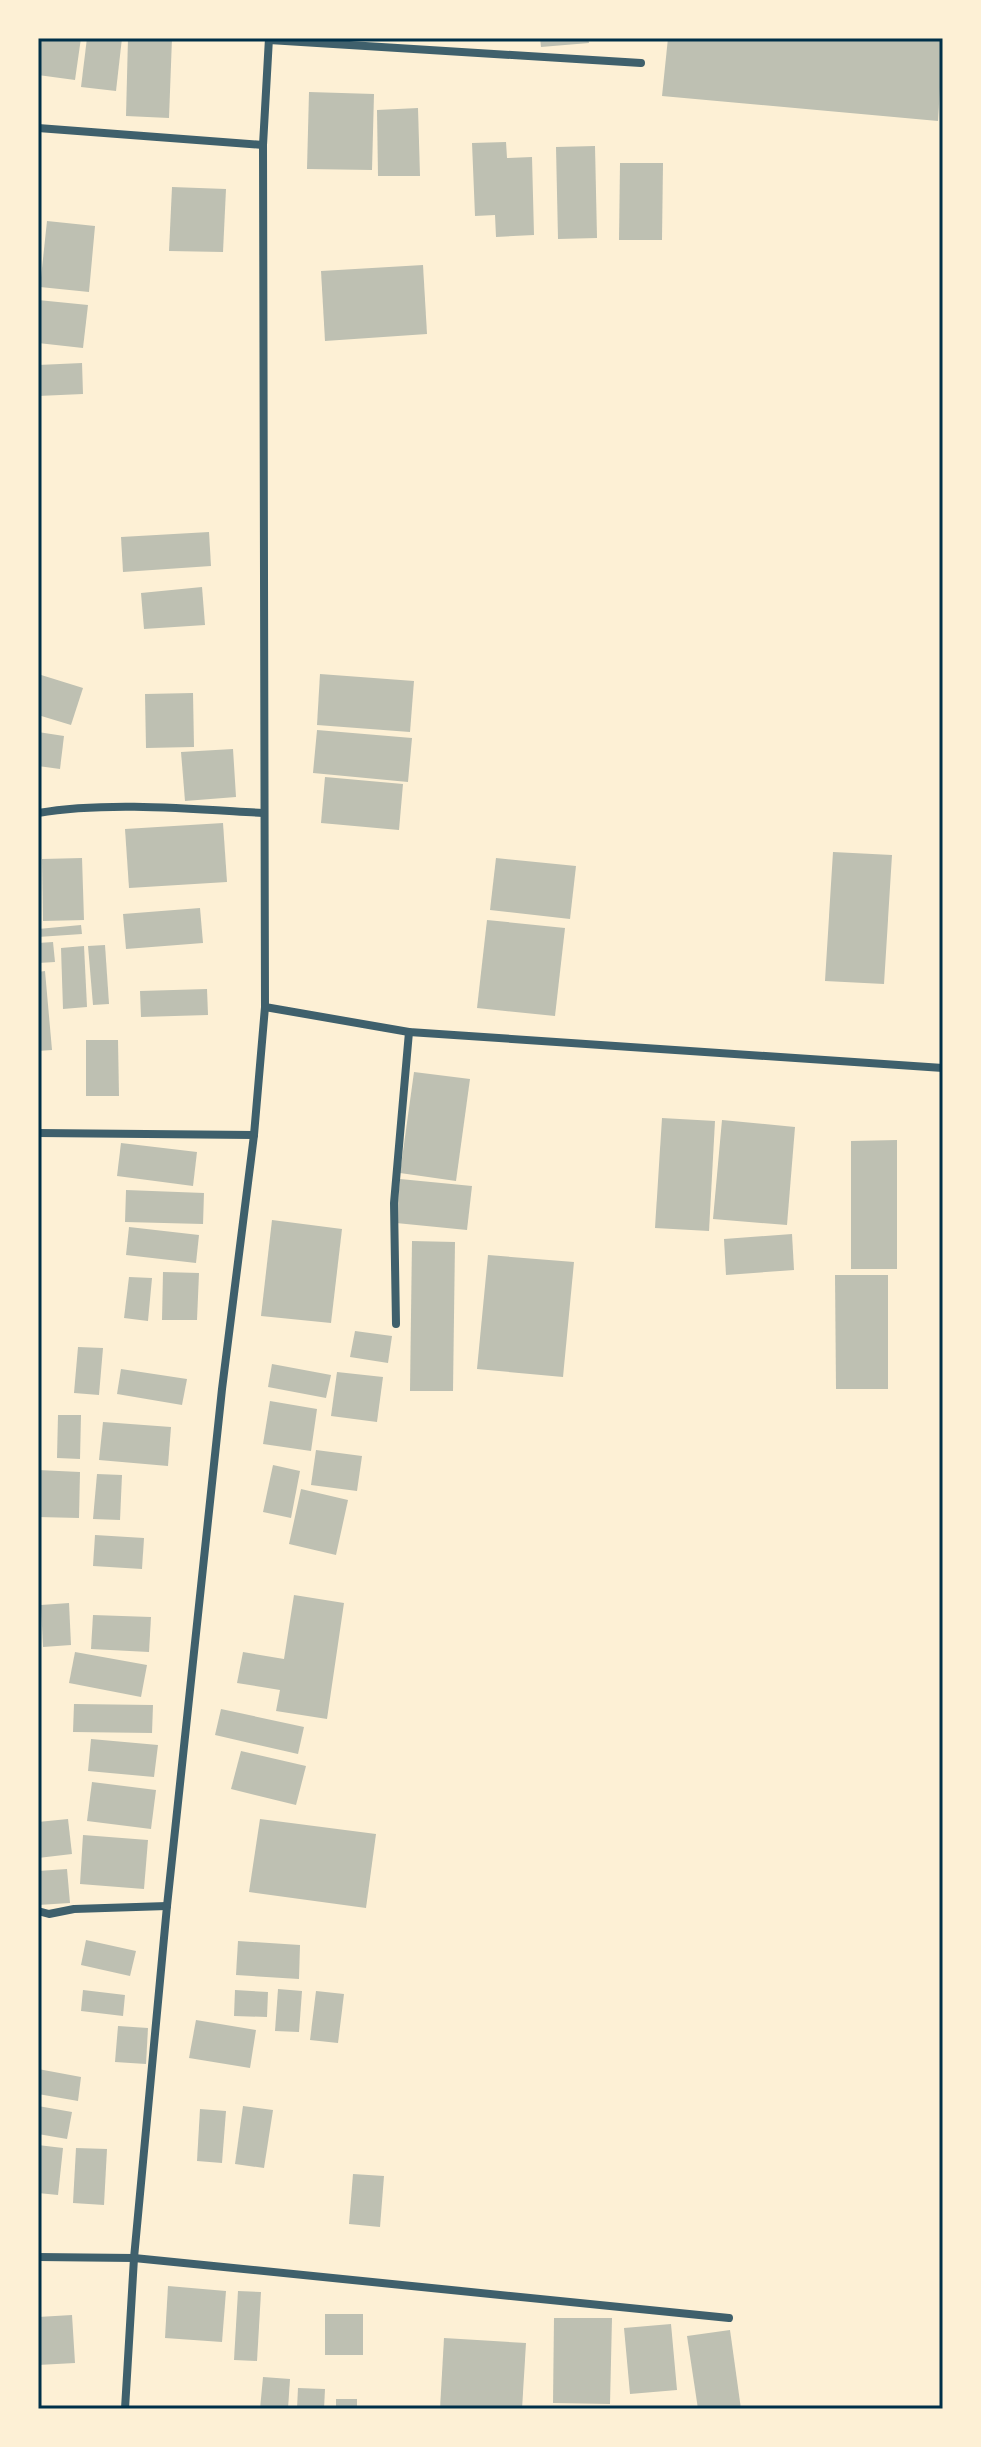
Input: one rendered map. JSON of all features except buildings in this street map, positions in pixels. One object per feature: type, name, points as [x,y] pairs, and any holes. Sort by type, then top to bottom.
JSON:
[{"type":"street","points":[[125,2409],[134,2258],[167,1906],[222,1389],[254,1135],[265,1007],[263,145],[269,39],[641,63]]},
{"type":"street","points":[[38,128],[263,145]]},
{"type":"street","points":[[38,813],[84,808],[263,813]]},
{"type":"street","points":[[265,1007],[409,1032],[943,1068]]},
{"type":"street","points":[[396,1324],[394,1203],[409,1032]]},
{"type":"street","points":[[38,1133],[254,1135]]},
{"type":"street","points":[[38,1911],[49,1914],[74,1909],[167,1906]]},
{"type":"street","points":[[38,2257],[134,2258],[729,2318]]}]
